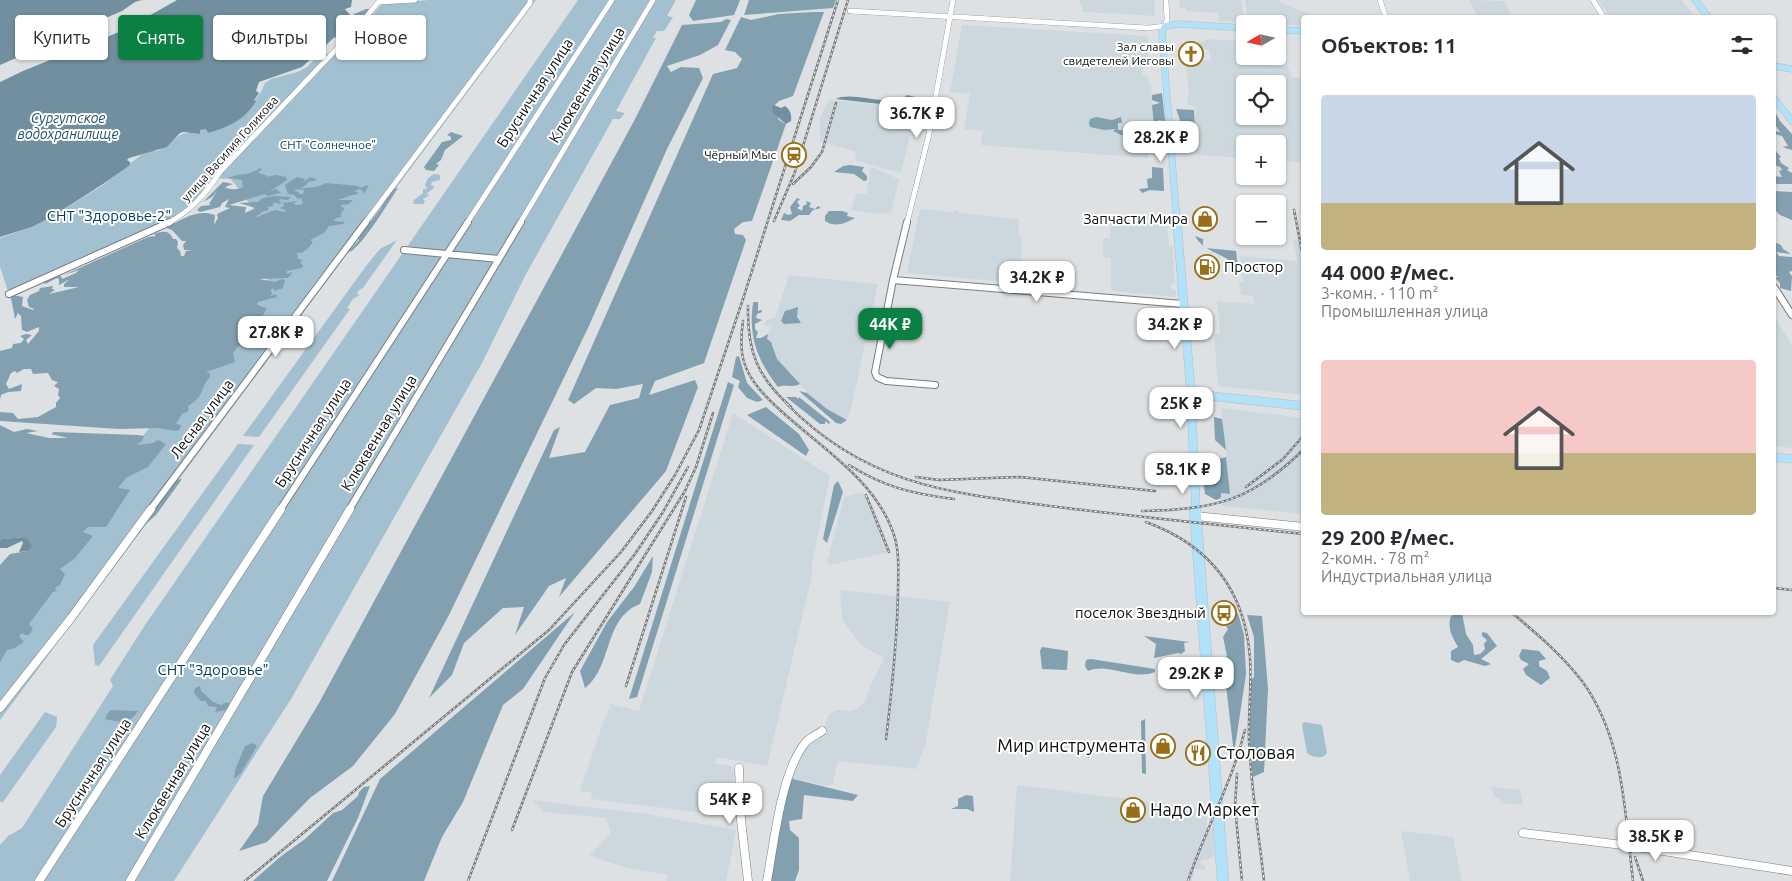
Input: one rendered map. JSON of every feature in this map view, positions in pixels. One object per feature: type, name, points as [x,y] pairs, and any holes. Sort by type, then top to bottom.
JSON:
[{"type":"main road","points":[[1695,0],[1707,15]]},
{"type":"main road","points":[[1223,881],[1197,548],[1191,394],[1183,304],[1165,27],[1179,24],[1236,27]]},
{"type":"main road","points":[[1286,30],[1301,31]]},
{"type":"main road","points":[[1776,67],[1792,69]]},
{"type":"main road","points":[[1776,101],[1792,121]]},
{"type":"main road","points":[[1776,106],[1792,126]]},
{"type":"main road","points":[[1191,394],[1301,406]]},
{"type":"main road","points":[[1776,457],[1792,459]]},
{"type":"street","points":[[380,1],[415,0]]},
{"type":"street","name":"Лесная улица","points":[[0,708],[71,618],[81,602],[530,3],[530,0]]},
{"type":"street","name":"Брусничная улица","points":[[40,881],[612,0]]},
{"type":"street","name":"Клюквенная улица","points":[[130,881],[653,0]]},
{"type":"street","points":[[936,384],[886,381],[877,377],[875,372],[893,280],[929,134],[953,0]]},
{"type":"street","points":[[850,11],[1158,30],[1165,27],[1166,0]]},
{"type":"street","points":[[1380,0],[1385,15]]},
{"type":"street","points":[[1593,0],[1602,15]]},
{"type":"street","name":"улица Василия Голикова","points":[[9,294],[170,222],[191,208],[209,189],[220,172],[380,1]]},
{"type":"street","points":[[404,250],[499,259]]},
{"type":"street","points":[[893,280],[1183,304]]},
{"type":"street","points":[[1776,290],[1792,315]]},
{"type":"street","points":[[1196,516],[1301,527]]},
{"type":"street","points":[[768,881],[788,778],[796,756],[807,740],[822,731]]},
{"type":"street","points":[[739,768],[741,820],[748,881]]},
{"type":"street","points":[[1523,833],[1631,846],[1792,871]]},
{"type":"shaded area","points":[[696,0],[740,0],[734,15],[693,21],[689,15]]},
{"type":"shaded area","points":[[749,0],[836,0],[833,8],[744,15]]},
{"type":"shaded area","points":[[1080,0],[1154,0],[1155,16],[1083,12],[1082,5],[1079,4]]},
{"type":"shaded area","points":[[1179,0],[1241,0],[1244,15],[1236,15],[1236,22],[1219,21],[1218,13],[1186,11],[1186,8],[1180,8]]},
{"type":"shaded area","points":[[1245,0],[1279,0],[1311,15],[1301,15],[1301,26],[1286,25],[1286,15],[1247,15]]},
{"type":"shaded area","points":[[1469,0],[1504,1],[1511,15],[1477,15]]},
{"type":"shaded area","points":[[1598,0],[1682,0],[1693,15],[1609,15]]},
{"type":"shaded area","points":[[366,9],[372,9],[366,15],[354,14]]},
{"type":"shaded area","points":[[824,12],[793,96],[779,101],[773,107],[779,120],[786,124],[752,221],[743,222],[734,229],[735,234],[743,235],[746,240],[704,363],[655,381],[649,395],[695,380],[698,387],[666,471],[559,597],[566,578],[549,586],[515,635],[524,607],[503,608],[464,643],[452,675],[429,698],[554,430],[560,427],[549,458],[585,452],[610,405],[639,398],[643,384],[616,389],[596,388],[574,404],[568,400],[713,74],[737,68],[742,59],[735,52],[725,50],[741,17],[751,20],[779,14]]},
{"type":"shaded area","points":[[726,19],[731,20],[718,45],[700,55],[667,66],[671,72],[681,67],[699,68],[703,78],[667,149],[588,328],[449,615],[395,714],[353,766],[310,798],[267,842],[239,851],[258,824],[263,796],[319,703],[634,121],[682,25],[721,22]]},
{"type":"shaded area","points":[[962,25],[1148,36],[1148,63],[1146,63],[1146,66],[1143,66],[1142,76],[1148,77],[1149,84],[1151,84],[1154,139],[1147,138],[1148,158],[981,145],[983,131],[964,129],[970,94],[950,92]]},
{"type":"shaded area","points":[[1205,39],[1236,41],[1236,65],[1288,66],[1291,77],[1301,78],[1301,163],[1286,162],[1286,135],[1236,135],[1236,157],[1196,155],[1193,134],[1195,133],[1193,116],[1196,115],[1195,106],[1188,105],[1187,95],[1189,95],[1185,59],[1211,61],[1209,50],[1185,49],[1184,41],[1205,42]]},
{"type":"shaded area","points":[[1162,93],[1165,121],[1158,120],[1157,127],[1154,126],[1152,105],[1160,103],[1152,100],[1152,95]]},
{"type":"shaded area","points":[[830,100],[916,108],[908,129],[911,131],[901,173],[855,160],[856,153],[854,151],[820,142],[820,118],[827,102]]},
{"type":"shaded area","points":[[1176,109],[1194,110],[1195,134],[1178,132],[1176,124],[1180,120]]},
{"type":"shaded area","points":[[1776,114],[1792,134],[1792,150],[1782,147],[1788,146],[1782,136],[1776,134],[1776,131],[1780,132],[1776,126]]},
{"type":"shaded area","points":[[1096,117],[1112,120],[1121,117],[1122,123],[1118,123],[1118,130],[1132,131],[1134,134],[1121,135],[1113,131],[1116,129],[1104,130],[1090,127],[1090,119]]},
{"type":"shaded area","points":[[451,132],[463,136],[445,150],[441,160],[436,164],[439,165],[434,171],[426,170],[424,167],[442,142],[451,140],[451,137],[447,135]]},
{"type":"shaded area","points":[[1175,133],[1191,134],[1192,136],[1176,135]]},
{"type":"shaded area","points":[[1776,151],[1781,157],[1779,158],[1781,163],[1789,168],[1787,170],[1792,173],[1792,184],[1776,184],[1776,176],[1782,177],[1779,171],[1782,170],[1776,166]]},
{"type":"shaded area","points":[[843,166],[864,167],[862,171],[867,176],[867,180],[864,181],[854,174],[834,172]]},
{"type":"shaded area","points":[[871,167],[899,179],[891,213],[877,214],[851,210],[857,193],[866,194]]},
{"type":"shaded area","points":[[1152,167],[1163,168],[1164,191],[1150,190],[1142,193],[1139,189],[1148,188],[1147,179],[1152,178]]},
{"type":"shaded area","points":[[260,168],[262,169],[258,173],[268,176],[266,177],[277,175],[286,177],[287,180],[269,192],[276,189],[281,193],[267,196],[265,194],[229,205],[246,207],[245,213],[256,208],[239,203],[258,202],[263,198],[274,196],[291,197],[288,200],[280,199],[279,202],[282,202],[280,204],[273,202],[273,206],[267,207],[269,210],[262,212],[256,217],[275,210],[284,212],[286,210],[280,208],[284,206],[283,203],[298,201],[294,203],[296,205],[303,204],[301,198],[298,199],[294,195],[288,194],[285,185],[297,177],[305,179],[303,182],[311,177],[318,180],[307,182],[305,186],[294,191],[299,192],[299,194],[303,194],[304,190],[300,189],[316,187],[326,183],[359,186],[359,188],[369,185],[364,194],[359,189],[354,192],[358,192],[358,194],[337,200],[353,200],[349,204],[342,205],[341,207],[345,208],[340,215],[343,216],[334,221],[345,222],[329,226],[324,233],[310,240],[313,242],[306,250],[297,253],[298,259],[303,260],[300,262],[303,266],[302,268],[287,271],[287,274],[292,272],[287,278],[259,279],[275,282],[282,279],[285,280],[283,288],[275,291],[273,288],[270,291],[272,292],[271,296],[276,294],[277,297],[258,302],[257,305],[267,308],[255,329],[260,329],[259,333],[250,333],[249,336],[252,339],[249,344],[243,347],[239,345],[233,353],[235,362],[206,372],[210,373],[210,377],[200,396],[188,406],[189,411],[182,414],[176,424],[181,425],[180,429],[176,431],[158,428],[119,429],[0,421],[0,412],[13,413],[18,419],[38,417],[56,407],[56,403],[60,398],[58,395],[59,389],[54,386],[58,382],[52,380],[48,373],[33,374],[31,369],[24,369],[17,373],[15,371],[11,373],[6,384],[9,389],[22,384],[21,391],[8,392],[1,395],[0,400],[0,351],[12,348],[13,344],[21,343],[24,339],[20,336],[26,334],[32,335],[26,340],[28,344],[39,331],[39,327],[27,332],[22,330],[21,316],[18,313],[15,319],[12,295],[23,297],[22,306],[33,310],[29,307],[27,300],[30,295],[39,291],[40,288],[53,286],[52,289],[55,290],[49,294],[79,287],[64,287],[64,284],[70,279],[59,285],[59,279],[57,278],[44,283],[48,280],[59,276],[62,279],[76,273],[79,270],[64,275],[148,237],[156,236],[154,234],[160,232],[168,233],[173,239],[176,239],[178,242],[177,248],[181,256],[184,256],[186,251],[192,250],[184,250],[183,245],[186,241],[182,241],[172,230],[166,228],[189,216],[202,213],[215,215],[214,225],[218,218],[217,214],[230,208],[225,207],[229,199],[222,203],[220,207],[200,212],[197,210],[201,206],[211,205],[209,204],[217,191],[212,197],[203,202],[223,182],[233,184],[225,187],[229,189],[243,187],[242,180],[228,178],[251,173]]},
{"type":"shaded area","points":[[398,188],[359,244],[347,253],[359,240],[358,237],[380,210],[392,189]]},
{"type":"shaded area","points":[[1776,191],[1792,192],[1792,220],[1780,215],[1776,211]]},
{"type":"shaded area","points":[[797,198],[800,199],[797,202],[800,206],[797,208],[802,211],[803,206],[807,204],[806,201],[811,203],[809,207],[815,209],[818,206],[821,208],[813,210],[809,215],[799,215],[790,221],[781,220],[784,213],[792,214],[790,207]]},
{"type":"shaded area","points":[[920,209],[953,212],[958,210],[959,213],[1019,219],[1018,236],[1022,237],[1018,283],[907,273]]},
{"type":"shaded area","points":[[829,211],[842,211],[848,213],[847,216],[855,218],[844,223],[829,223],[825,221],[825,216]]},
{"type":"shaded area","points":[[1111,220],[1167,225],[1169,246],[1173,246],[1175,284],[1171,283],[1171,288],[1176,291],[1176,297],[1111,291],[1111,258],[1103,257],[1103,238],[1110,238]]},
{"type":"shaded area","points":[[1195,236],[1203,239],[1205,247],[1201,244]]},
{"type":"shaded area","points":[[1293,240],[1301,241],[1301,395],[1218,386],[1214,334],[1220,333],[1217,301],[1255,304],[1253,296],[1241,295],[1239,282],[1243,282],[1239,256],[1297,261]]},
{"type":"shaded area","points":[[1776,243],[1781,245],[1783,249],[1791,254],[1776,252]]},
{"type":"shaded area","points":[[1207,248],[1236,251],[1238,267],[1235,269],[1226,258]]},
{"type":"shaded area","points":[[1776,252],[1779,256],[1792,257],[1792,271],[1789,272],[1792,276],[1791,291],[1780,288],[1780,283],[1776,279],[1778,277],[1776,276]]},
{"type":"shaded area","points":[[789,275],[878,284],[851,409],[848,417],[845,419],[814,400],[777,359],[773,346],[766,341],[768,332],[772,328],[765,325],[767,320],[775,318]]},
{"type":"shaded area","points":[[754,302],[758,302],[758,311],[762,310],[762,312],[757,314],[756,318],[762,320],[755,324],[755,329],[758,332],[756,338],[761,338],[768,334],[767,339],[771,342],[777,359],[800,384],[778,387],[765,368],[753,338],[752,315]]},
{"type":"shaded area","points":[[798,307],[797,317],[801,323],[784,324],[781,321],[785,311]]},
{"type":"shaded area","points":[[1776,319],[1792,345],[1792,448],[1776,446]]},
{"type":"shaded area","points":[[739,356],[747,383],[763,400],[757,402],[747,398],[738,387],[740,381],[732,377],[736,357]]},
{"type":"shaded area","points":[[728,382],[734,385],[637,697],[629,699]]},
{"type":"shaded area","points":[[799,391],[807,393],[827,409],[847,420],[841,424],[836,423]]},
{"type":"shaded area","points":[[786,397],[796,397],[799,399],[799,397],[830,422],[829,424],[825,421],[825,424],[820,424]]},
{"type":"shaded area","points":[[766,407],[799,434],[809,450],[806,456],[747,415]]},
{"type":"shaded area","points":[[1221,408],[1301,418],[1301,514],[1222,506],[1221,493],[1230,494]]},
{"type":"shaded area","points":[[733,413],[830,476],[811,570],[813,571],[767,766],[717,757],[715,763],[731,766],[735,775],[728,816],[591,799],[592,793],[580,791],[603,723],[611,704],[639,711]]},
{"type":"shaded area","points":[[1214,417],[1222,419],[1226,450],[1215,440]]},
{"type":"shaded area","points":[[0,425],[14,432],[27,429],[38,431],[26,433],[49,438],[68,438],[51,434],[54,432],[138,435],[144,436],[137,445],[153,443],[158,440],[166,444],[148,467],[126,478],[118,488],[130,490],[106,527],[88,527],[83,532],[93,536],[75,558],[60,569],[65,574],[60,585],[55,588],[57,590],[52,593],[29,624],[33,629],[29,635],[22,633],[19,636],[24,642],[15,648],[7,650],[0,662],[0,565],[10,554],[28,551],[26,537],[3,539],[0,541]]},
{"type":"shaded area","points":[[1226,457],[1230,494],[1221,493],[1221,498],[1216,500],[1205,494],[1203,476],[1207,472],[1214,473],[1217,470],[1215,460]]},
{"type":"shaded area","points":[[182,479],[156,515],[134,540],[130,541],[163,496],[170,491],[170,485],[176,480]]},
{"type":"shaded area","points":[[838,481],[843,492],[827,543],[823,539],[834,485]]},
{"type":"shaded area","points":[[863,492],[869,505],[872,505],[891,552],[829,565],[827,562],[844,497]]},
{"type":"shaded area","points":[[653,556],[652,572],[640,604],[628,611],[620,620],[600,668],[594,679],[585,688],[580,671],[607,622],[634,587]]},
{"type":"shaded area","points":[[840,590],[950,602],[925,746],[916,769],[838,761],[833,784],[826,786],[789,778],[796,756],[822,731],[829,715],[836,710],[852,711],[861,706],[884,658],[861,645],[842,620]]},
{"type":"shaded area","points":[[575,612],[523,689],[503,705],[463,802],[442,837],[424,881],[332,881],[380,779]]},
{"type":"shaded area","points":[[1238,613],[1244,635],[1246,674],[1234,754],[1223,660],[1227,656],[1223,637],[1228,629],[1226,626],[1231,625],[1230,619]]},
{"type":"shaded area","points":[[1247,615],[1262,616],[1268,689],[1264,772],[1253,777],[1249,739],[1249,682],[1254,677],[1254,637]]},
{"type":"shaded area","points":[[1462,615],[1466,634],[1473,645],[1474,655],[1480,654],[1485,649],[1484,644],[1487,640],[1482,636],[1482,632],[1487,633],[1497,646],[1481,659],[1491,664],[1485,666],[1464,660],[1458,663],[1451,660],[1451,651],[1458,647],[1450,629],[1451,616]]},
{"type":"shaded area","points":[[1144,636],[1189,642],[1184,643],[1185,651],[1181,654],[1154,658],[1156,644]]},
{"type":"shaded area","points":[[1042,647],[1068,651],[1067,670],[1042,669],[1040,651]]},
{"type":"shaded area","points":[[1522,649],[1539,651],[1546,659],[1539,661],[1539,666],[1547,671],[1550,678],[1541,685],[1526,675],[1523,669],[1529,664],[1521,660],[1519,656]]},
{"type":"shaded area","points":[[1091,659],[1155,669],[1155,672],[1138,674],[1104,669],[1088,671],[1085,666],[1086,660]]},
{"type":"shaded area","points":[[200,686],[201,691],[213,702],[221,705],[227,702],[230,704],[226,710],[215,712],[217,707],[208,706],[206,701],[201,701],[194,693],[195,688]]},
{"type":"shaded area","points":[[111,710],[138,711],[131,719],[124,721],[105,719]]},
{"type":"shaded area","points":[[1145,719],[1146,774],[1142,773],[1141,721]]},
{"type":"shaded area","points":[[253,743],[257,746],[241,773],[234,779],[235,770],[245,746]]},
{"type":"shaded area","points":[[789,778],[858,795],[853,801],[804,795],[802,819],[789,821],[790,830],[799,838],[799,870],[795,881],[772,881],[768,877]]},
{"type":"shaded area","points":[[1017,785],[1206,809],[1207,827],[1213,828],[1214,856],[1206,860],[1202,859],[1200,863],[1204,865],[1206,870],[1194,869],[1192,881],[1010,881]]},
{"type":"shaded area","points":[[370,786],[358,818],[327,881],[253,881],[280,857],[305,839],[333,813],[342,810],[358,796],[364,787]]},
{"type":"shaded area","points":[[1491,787],[1520,790],[1523,805],[1501,803],[1500,798],[1495,797]]},
{"type":"shaded area","points":[[966,795],[973,796],[974,812],[967,809],[951,809],[958,806],[958,799]]},
{"type":"shaded area","points":[[532,800],[646,814],[736,830],[726,881],[666,881],[668,875],[627,868],[589,856],[611,833],[606,818],[543,812]]},
{"type":"shaded area","points":[[1401,831],[1453,837],[1462,881],[1410,881]]},
{"type":"green space","name":"СНТ \"Солнечное\"","points":[[429,0],[536,0],[0,720],[0,616],[312,223],[259,216],[231,179],[212,178],[193,204],[174,217],[128,240],[12,291],[8,291],[0,267],[0,238],[32,227],[53,216],[103,185],[146,151],[158,151],[163,147],[167,147],[181,134],[200,134],[200,130],[206,129],[208,132],[254,101],[265,83],[271,79],[297,72],[307,67],[314,60],[326,60],[326,54],[336,55],[336,60],[426,60],[426,15],[372,15],[382,4]]},
{"type":"green space","name":"СНТ \"Здоровье\"","points":[[578,0],[676,0],[667,16],[673,17],[664,31],[657,31],[653,38],[656,38],[616,111],[625,113],[620,119],[613,119],[526,274],[482,363],[291,699],[174,881],[0,881],[0,845],[8,836],[22,828],[113,686],[110,680],[145,625]]},
{"type":"green space","points":[[434,174],[440,175],[440,180],[432,182],[433,189],[426,194],[430,195],[423,199],[425,201],[423,204],[413,204],[414,200],[423,193],[423,189],[427,189],[425,185],[428,178]]},
{"type":"green space","points":[[397,240],[363,288],[359,290],[357,294],[360,295],[353,299],[347,308],[350,309],[259,437],[243,436],[366,266],[380,249]]},
{"type":"green space","points":[[238,444],[254,445],[99,666],[95,665],[93,645]]},
{"type":"green space","points":[[45,712],[57,717],[56,727],[3,802],[0,802],[0,775]]},
{"type":"green space","points":[[1304,722],[1322,725],[1327,753],[1323,757],[1312,756],[1307,753],[1302,725]]},
{"type":"water","points":[[0,0],[142,0],[108,17],[108,15],[15,15],[15,58],[0,65]]},
{"type":"water","name":"Сургутское водохранилище","points":[[177,0],[352,0],[351,7],[345,9],[350,15],[336,15],[336,36],[326,45],[326,15],[213,15],[213,60],[310,60],[302,67],[259,82],[256,91],[259,93],[254,100],[256,101],[252,108],[235,122],[208,133],[206,129],[200,130],[200,134],[180,133],[167,147],[129,158],[127,160],[130,162],[130,165],[53,216],[32,227],[0,237],[0,82],[50,60],[108,60],[108,36],[118,32],[118,60],[203,60],[203,15],[150,15]]},
{"type":"water","points":[[907,95],[915,97],[916,101],[924,104],[926,107],[916,108],[912,105],[910,107],[836,99],[852,97],[892,100],[901,99]]},
{"type":"water","points":[[774,105],[781,108],[785,106],[791,114],[791,121],[786,124],[773,113],[772,107]]},
{"type":"water","points":[[26,537],[32,546],[28,551],[19,552],[22,541],[7,548],[0,548],[0,541],[2,539]]},
{"type":"railway","points":[[245,881],[549,630],[621,552],[652,511],[675,475],[699,430],[743,299],[838,0]]},
{"type":"railway","points":[[774,221],[795,172],[848,0]]},
{"type":"railway","points":[[793,184],[811,167],[822,152],[836,103]]},
{"type":"railway","points":[[1294,210],[1301,246]]},
{"type":"railway","points":[[748,306],[750,337],[756,362],[770,385],[791,407]]},
{"type":"railway","points":[[743,321],[741,342],[743,357],[754,383],[780,410],[861,481],[886,515],[894,535],[898,563],[897,610],[894,666],[886,739]]},
{"type":"railway","points":[[786,403],[818,432],[851,454],[884,471],[919,483],[955,492],[1033,504],[1301,534]]},
{"type":"railway","points":[[512,830],[572,672],[685,491],[696,467],[713,413]]},
{"type":"railway","points":[[1246,487],[1283,459],[1301,438]]},
{"type":"railway","points":[[1142,511],[1191,508],[1230,499],[1267,481],[1301,452]]},
{"type":"railway","points":[[849,465],[874,479],[899,488],[925,495],[954,499]]},
{"type":"railway","points":[[468,881],[545,678],[564,645],[635,554],[663,512],[688,467]]},
{"type":"railway","points":[[916,477],[939,480],[1020,477],[1155,491]]},
{"type":"railway","points":[[866,495],[889,552]]},
{"type":"railway","points":[[626,686],[686,497]]},
{"type":"railway","points":[[1146,522],[1188,543],[1205,557],[1220,573],[1232,591],[1240,611],[1247,634],[1250,658],[1250,759],[1264,881]]},
{"type":"railway","points":[[1776,588],[1792,590]]},
{"type":"railway","points":[[1514,615],[1557,653],[1582,681],[1596,703],[1607,727],[1620,777],[1633,881]]},
{"type":"railway","points":[[1188,881],[1226,788],[1245,730]]},
{"type":"railway","points":[[1237,774],[1235,806],[1242,881]]},
{"type":"railway","points":[[1635,857],[1643,881]]},
{"type":"place","name":"Зал славы свидетелей Иеговы","points":[[1191,54]]},
{"type":"place","name":"Чёрный Мыс","points":[[794,155]]},
{"type":"place","name":"Запчасти Мира","points":[[1205,219]]},
{"type":"place","name":"Простор","points":[[1207,267]]},
{"type":"place","name":"поселок Звездный","points":[[1224,613]]},
{"type":"place","name":"Мир инструмента","points":[[1163,746]]},
{"type":"place","name":"Столовая","points":[[1198,753]]},
{"type":"place","name":"Надо Маркет","points":[[1133,810]]},
{"type":"park label","name":"СНТ \"Здоровье-2\"","points":[[109,216]]}]
